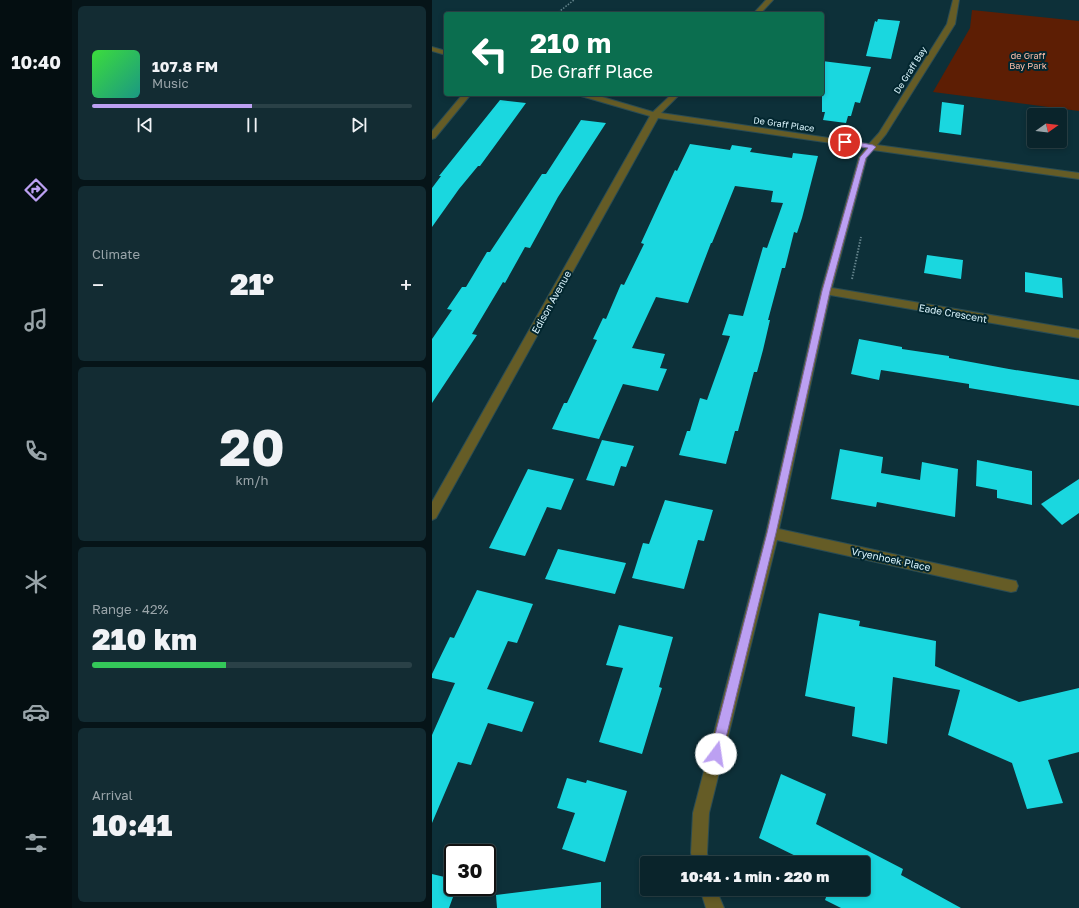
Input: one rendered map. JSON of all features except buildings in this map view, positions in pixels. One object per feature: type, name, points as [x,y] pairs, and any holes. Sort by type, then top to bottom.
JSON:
[{"type":"street","points":[[758,12],[770,0]]},
{"type":"street","name":"De Graff Bay","points":[[700,856],[701,813],[772,533],[826,291],[863,157],[873,147],[951,24],[956,0]]},
{"type":"street","points":[[432,50],[444,53]]},
{"type":"street","points":[[432,136],[465,96]]},
{"type":"street","name":"De Graff Place","points":[[591,96],[655,115],[892,151],[1079,176]]},
{"type":"street","name":"Edison Avenue","points":[[432,514],[655,115],[674,96]]},
{"type":"street","name":"Eade Crescent","points":[[826,291],[1079,334]]},
{"type":"street","name":"Vryenhoek Place","points":[[772,533],[1011,586]]},
{"type":"street","points":[[710,896],[715,908]]},
{"type":"path","points":[[559,12],[574,0]]},
{"type":"path","points":[[848,295],[863,231]]},
{"type":"green space","name":"de Graff Bay Park","points":[[972,10],[1079,21],[1079,111],[1067,109],[1067,108],[1056,108],[933,92],[970,28]]},
{"type":"route","points":[[716,754],[772,533],[826,291],[863,157],[873,147],[845,142]]}]
